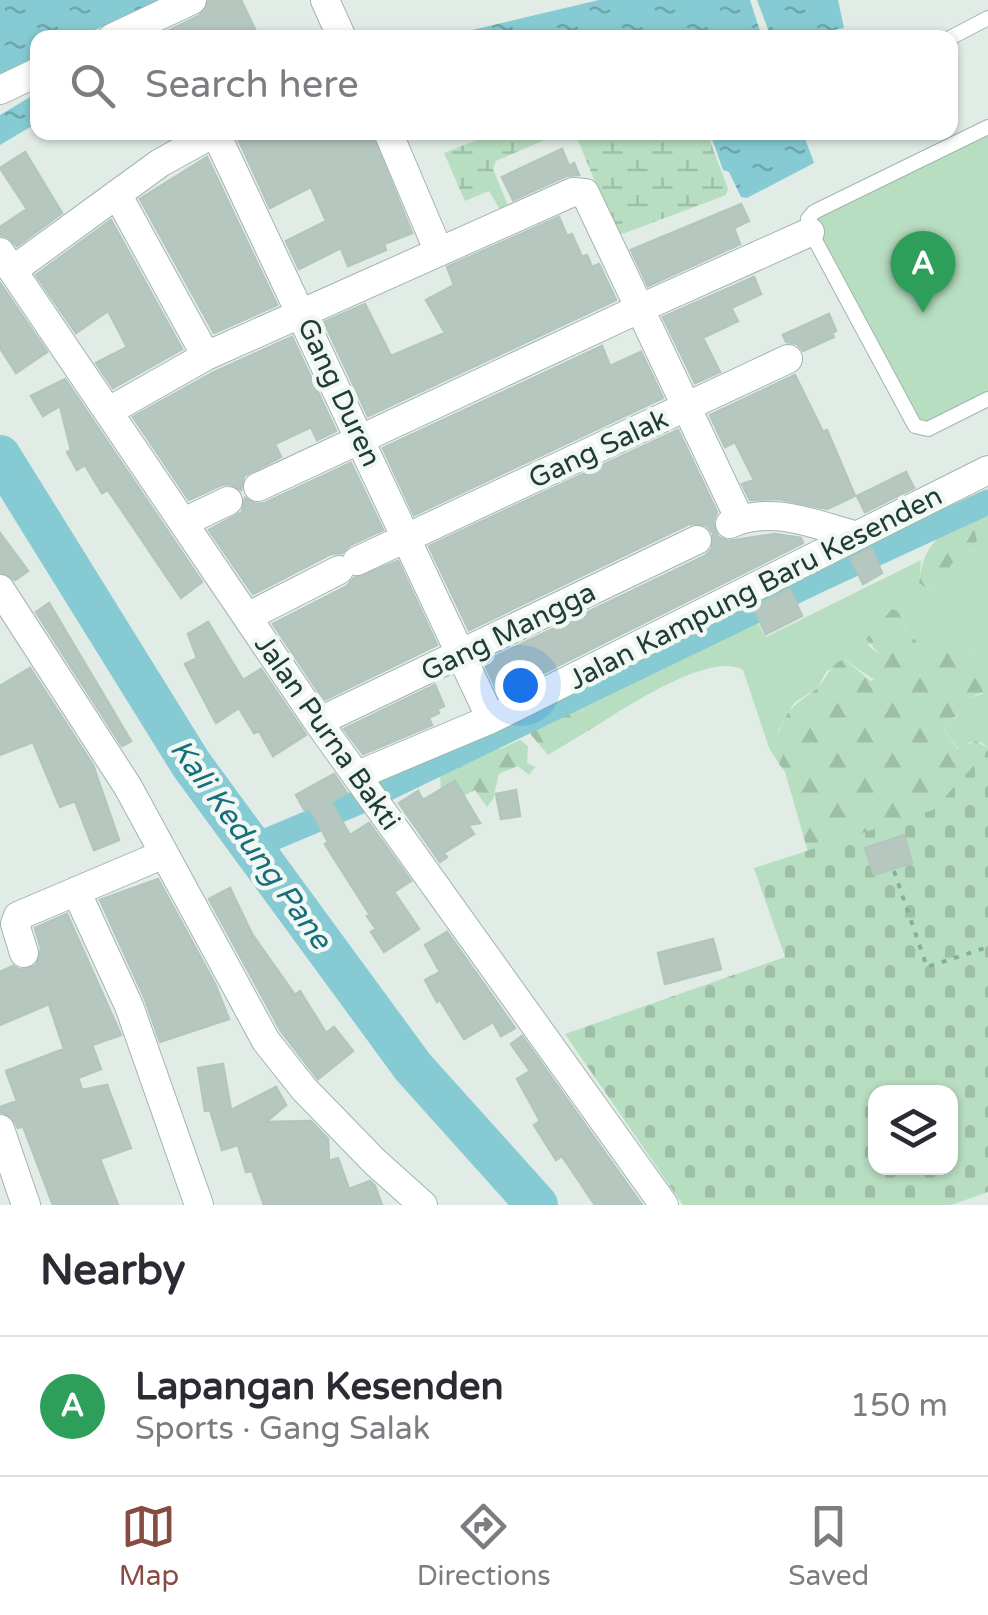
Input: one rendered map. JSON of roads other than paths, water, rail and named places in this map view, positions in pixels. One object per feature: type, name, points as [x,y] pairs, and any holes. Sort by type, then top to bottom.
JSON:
[{"type":"street","points":[[129,30],[192,0]]},
{"type":"street","points":[[325,0],[338,30]]},
{"type":"street","points":[[0,90],[30,76]]},
{"type":"street","points":[[7,261],[203,140]]},
{"type":"street","name":"Gang Duren","points":[[219,140],[491,719]]},
{"type":"street","points":[[391,140],[439,252]]},
{"type":"street","points":[[109,411],[206,356],[574,192],[582,192],[589,196],[641,308],[735,522],[754,516],[784,516],[854,535]]},
{"type":"street","points":[[118,194],[206,356]]},
{"type":"street","points":[[258,487],[810,232]]},
{"type":"street","name":"Jalan Purna Bakti","points":[[7,261],[318,722],[664,1205]]},
{"type":"street","name":"Gang Salak","points":[[246,617],[408,536],[788,359]]},
{"type":"street","name":"Jalan Kampung Baru Kesenden","points":[[358,775],[491,719],[988,470]]},
{"type":"street","points":[[184,522],[228,501]]},
{"type":"street","name":"Gang Mangga","points":[[318,722],[697,540]]},
{"type":"street","points":[[0,589],[118,771],[266,1040],[304,1089],[423,1205]]},
{"type":"street","points":[[24,953],[15,924],[18,916],[164,854]]},
{"type":"street","points":[[76,890],[129,1006],[199,1205]]},
{"type":"street","points":[[0,1130],[26,1205]]},
{"type":"lane","points":[[958,34],[988,18]]},
{"type":"lane","points":[[988,127],[808,218],[810,232],[916,426],[928,428],[988,399]]},
{"type":"water","points":[[0,0],[159,0],[95,30],[30,30],[30,61],[0,75]]},
{"type":"water","points":[[599,0],[750,0],[760,30],[473,30]]},
{"type":"water","points":[[757,0],[838,0],[844,28],[768,30]]},
{"type":"water","points":[[30,97],[30,127],[0,145],[0,115]]},
{"type":"water","points":[[712,140],[806,140],[814,163],[747,198],[741,197],[729,172],[723,170]]},
{"type":"waterway","name":"Kali Kedung Pane","points":[[0,456],[191,764],[413,1067],[537,1205]]},
{"type":"waterway","points":[[252,847],[359,802],[988,502]]},
{"type":"place","name":"Lapangan Kesenden","points":[[923,313]]}]
